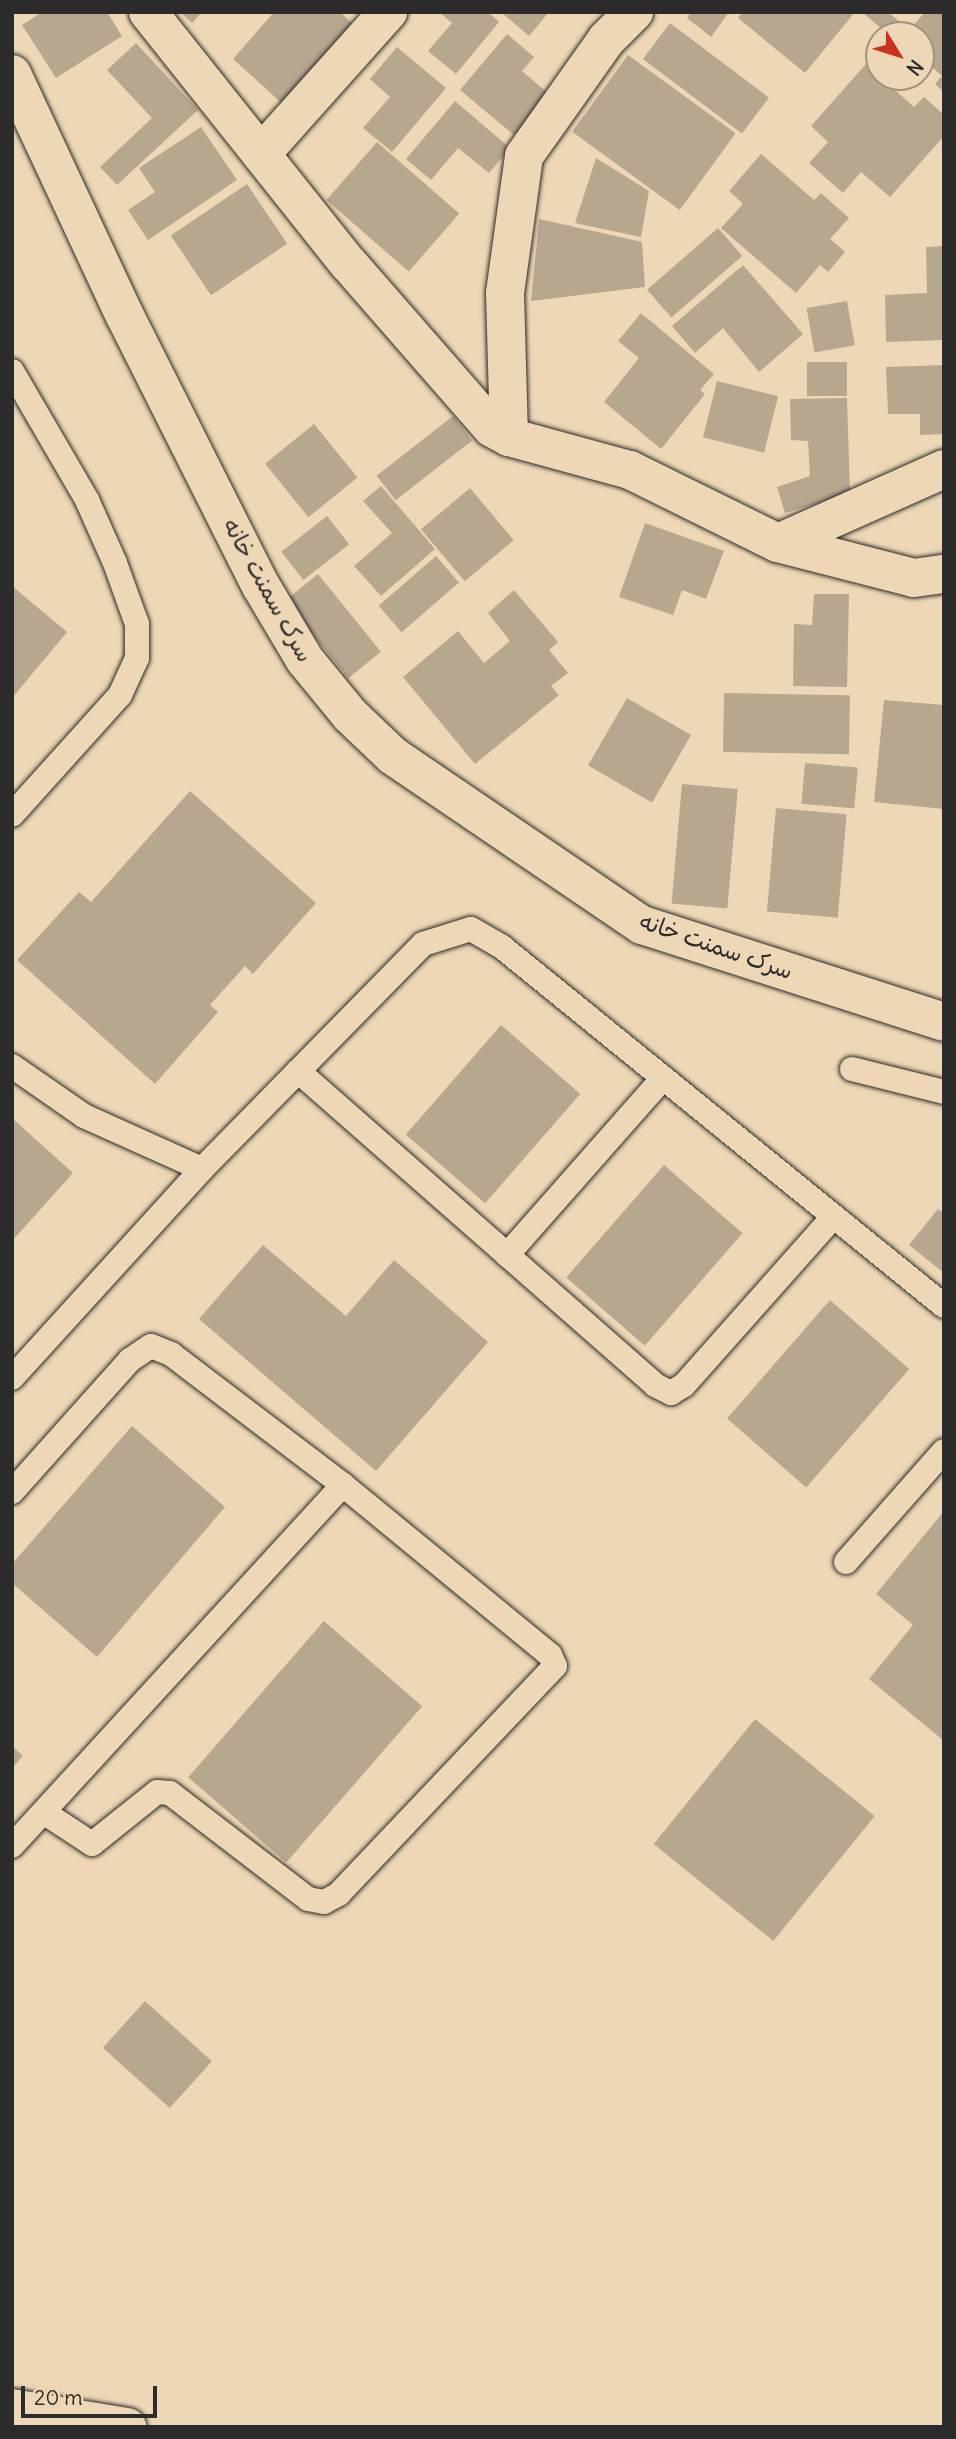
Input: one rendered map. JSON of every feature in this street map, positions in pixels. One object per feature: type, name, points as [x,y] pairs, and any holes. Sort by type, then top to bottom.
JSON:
[{"type":"street","points":[[148,12],[348,263],[492,428],[509,437],[630,470],[778,543],[914,578],[944,574]]},
{"type":"street","points":[[261,154],[388,12]]},
{"type":"street","points":[[509,437],[505,293],[524,156],[606,40],[634,12]]},
{"type":"street","name":"سرک سمنت خانه","points":[[12,74],[124,314],[261,586],[304,660],[350,715],[393,756],[642,925],[944,1022]]},
{"type":"street","points":[[778,543],[944,469]]},
{"type":"street","points":[[12,2408],[127,2427]]},
{"type":"lane","points":[[12,371],[87,500],[115,563],[137,624],[137,659],[120,695],[12,815]]},
{"type":"lane","points":[[12,1378],[202,1169],[423,944],[471,929],[502,947],[944,1306]]},
{"type":"lane","points":[[12,1066],[84,1116],[202,1169]]},
{"type":"lane","points":[[852,1069],[944,1092]]},
{"type":"lane","points":[[298,1071],[655,1385],[671,1393],[684,1385],[833,1217]]},
{"type":"lane","points":[[507,1255],[663,1077]]},
{"type":"lane","points":[[12,1492],[130,1360],[151,1346],[171,1354],[343,1485],[550,1655],[555,1666],[549,1676],[339,1894],[324,1902],[308,1899],[170,1793],[157,1792],[92,1844],[45,1813]]},
{"type":"lane","points":[[846,1562],[944,1451]]},
{"type":"lane","points":[[12,1846],[343,1485]]},
{"type":"building","points":[[42,12],[107,12],[122,36],[56,78],[22,25]]},
{"type":"building","points":[[180,12],[202,12],[192,23]]},
{"type":"building","points":[[274,12],[340,12],[356,27],[286,107],[233,59]]},
{"type":"building","points":[[439,12],[488,12],[499,22],[456,74],[428,51],[452,23]]},
{"type":"building","points":[[501,12],[549,12],[529,36]]},
{"type":"building","points":[[691,12],[729,12],[711,37],[687,18]]},
{"type":"building","points":[[743,12],[855,12],[805,73],[738,18]]},
{"type":"building","points":[[862,12],[888,12],[898,21],[873,21]]},
{"type":"building","points":[[925,12],[944,12],[944,92],[935,84],[942,76],[935,70],[935,21],[917,21]]},
{"type":"building","points":[[670,23],[769,98],[742,134],[643,59]]},
{"type":"building","points":[[507,34],[534,57],[522,71],[549,94],[514,135],[460,90]]},
{"type":"building","points":[[136,43],[198,110],[117,185],[100,167],[152,118],[107,70]]},
{"type":"building","points":[[397,47],[446,88],[392,152],[363,128],[390,97],[370,79]]},
{"type":"building","points":[[628,55],[736,133],[680,210],[572,132]]},
{"type":"building","points":[[865,65],[865,91],[896,91],[914,107],[924,97],[944,115],[944,136],[890,197],[861,172],[843,193],[809,163],[828,142],[811,126]]},
{"type":"building","points":[[455,101],[510,148],[489,173],[458,148],[431,180],[406,159]]},
{"type":"building","points":[[201,127],[237,180],[148,240],[128,210],[155,192],[139,168]]},
{"type":"building","points":[[377,142],[459,214],[409,272],[326,200]]},
{"type":"building","points":[[761,154],[814,200],[821,193],[849,218],[830,239],[845,252],[828,272],[820,265],[796,293],[721,228],[743,204],[729,191]]},
{"type":"building","points":[[596,158],[649,191],[641,237],[575,223]]},
{"type":"building","points":[[247,184],[287,244],[211,295],[171,235]]},
{"type":"building","points":[[539,219],[642,242],[645,287],[531,301]]},
{"type":"building","points":[[718,228],[742,256],[671,318],[647,290]]},
{"type":"building","points":[[944,246],[944,340],[886,342],[885,295],[927,293],[926,247]]},
{"type":"building","points":[[743,265],[803,334],[759,372],[723,328],[695,353],[672,326]]},
{"type":"building","points":[[847,301],[855,345],[814,352],[807,308]]},
{"type":"building","points":[[641,313],[714,374],[700,390],[705,394],[661,449],[604,402],[639,358],[618,341]]},
{"type":"building","points":[[807,362],[847,362],[847,396],[807,396]]},
{"type":"building","points":[[944,365],[944,434],[920,435],[920,414],[888,414],[886,367]]},
{"type":"building","points":[[717,381],[778,396],[764,453],[703,437]]},
{"type":"building","points":[[847,398],[850,494],[785,513],[777,487],[810,476],[808,441],[791,440],[790,399]]},
{"type":"building","points":[[453,416],[472,440],[396,500],[377,476]]},
{"type":"building","points":[[314,424],[357,478],[308,517],[265,464]]},
{"type":"building","points":[[381,486],[435,549],[381,596],[354,566],[392,533],[363,501]]},
{"type":"building","points":[[470,488],[514,540],[465,581],[421,529]]},
{"type":"building","points":[[327,516],[349,544],[303,580],[281,552]]},
{"type":"building","points":[[645,523],[724,551],[706,599],[682,590],[673,615],[619,597]]},
{"type":"building","points":[[436,556],[459,582],[402,632],[379,606]]},
{"type":"building","points":[[318,574],[381,652],[348,678],[285,600]]},
{"type":"building","points":[[12,586],[67,632],[12,698]]},
{"type":"building","points":[[514,590],[558,642],[549,650],[568,673],[551,686],[559,695],[475,764],[403,677],[458,631],[484,663],[510,641],[488,613]]},
{"type":"building","points":[[814,594],[849,594],[847,687],[793,686],[794,624],[812,625]]},
{"type":"building","points":[[724,693],[850,695],[849,754],[723,752]]},
{"type":"building","points":[[627,698],[691,735],[652,803],[588,766]]},
{"type":"building","points":[[884,700],[944,705],[944,809],[874,802]]},
{"type":"building","points":[[805,763],[858,768],[854,808],[801,804]]},
{"type":"building","points":[[682,784],[738,789],[727,908],[672,904]]},
{"type":"building","points":[[190,791],[316,903],[253,974],[245,966],[210,1005],[218,1012],[155,1084],[17,960],[79,892],[91,902]]},
{"type":"building","points":[[776,808],[847,814],[838,918],[767,912]]},
{"type":"building","points":[[501,1025],[580,1094],[485,1203],[406,1134]]},
{"type":"building","points":[[12,1118],[73,1173],[12,1241]]},
{"type":"building","points":[[664,1165],[742,1233],[645,1346],[566,1277]]},
{"type":"building","points":[[938,1209],[944,1213],[944,1273],[909,1245]]},
{"type":"building","points":[[263,1245],[346,1316],[394,1260],[488,1342],[376,1471],[199,1319]]},
{"type":"building","points":[[830,1300],[909,1369],[806,1487],[727,1418]]},
{"type":"building","points":[[132,1426],[225,1507],[97,1657],[12,1583],[12,1564]]},
{"type":"building","points":[[944,1511],[944,1741],[869,1679],[913,1625],[876,1594]]},
{"type":"building","points":[[324,1621],[422,1706],[286,1863],[188,1777]]},
{"type":"building","points":[[755,1719],[875,1816],[773,1941],[654,1844]]},
{"type":"building","points":[[12,1746],[23,1756],[12,1768]]},
{"type":"building","points":[[145,2001],[212,2061],[170,2108],[103,2048]]}]
